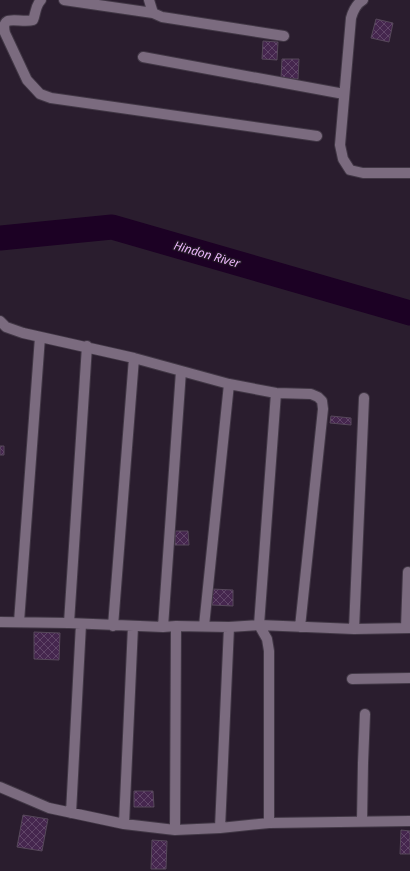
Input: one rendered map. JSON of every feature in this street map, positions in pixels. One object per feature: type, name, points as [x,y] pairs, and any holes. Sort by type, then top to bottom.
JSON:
[{"type":"street","points":[[41,0],[36,7],[33,20],[23,22],[11,20],[5,22],[3,27],[27,80],[40,94],[51,98],[317,136]]},
{"type":"street","points":[[64,0],[153,13],[162,17],[284,36]]},
{"type":"street","points":[[149,0],[153,13]]},
{"type":"street","points":[[357,1],[351,18],[344,94],[340,145],[343,159],[350,170],[363,173],[410,173]]},
{"type":"street","points":[[143,57],[344,94]]},
{"type":"street","points":[[0,320],[6,327],[134,358],[229,384],[276,393],[311,394],[318,396],[322,401],[323,409],[300,627]]},
{"type":"street","points":[[19,622],[40,336]]},
{"type":"street","points":[[69,623],[87,346]]},
{"type":"street","points":[[113,626],[134,358]]},
{"type":"street","points":[[163,627],[181,372]]},
{"type":"street","points":[[204,626],[229,384]]},
{"type":"street","points":[[269,823],[269,651],[267,638],[259,625],[276,393]]},
{"type":"street","points":[[354,629],[364,398]]},
{"type":"street","points":[[0,622],[163,627],[229,627],[259,625],[354,629],[408,628],[408,572]]},
{"type":"street","points":[[71,813],[81,624]]},
{"type":"street","points":[[124,824],[133,626]]},
{"type":"street","points":[[175,830],[176,626]]},
{"type":"street","points":[[220,828],[229,627]]},
{"type":"street","points":[[352,678],[410,678]]},
{"type":"street","points":[[362,821],[362,763],[365,714]]},
{"type":"street","points":[[0,787],[49,808],[124,824],[175,830],[220,828],[269,823],[410,821]]},
{"type":"building","points":[[376,19],[393,23],[389,42],[371,38]]},
{"type":"building","points":[[263,41],[278,42],[277,60],[262,59]]},
{"type":"building","points":[[282,59],[299,59],[298,79],[281,78]]},
{"type":"building","points":[[331,416],[351,418],[351,425],[330,423]]},
{"type":"building","points":[[0,446],[4,446],[4,455],[0,455]]},
{"type":"building","points":[[175,531],[188,531],[189,545],[175,545]]},
{"type":"building","points":[[212,589],[233,590],[233,606],[212,605]]},
{"type":"building","points":[[34,632],[60,633],[59,660],[34,659]]},
{"type":"building","points":[[134,791],[153,791],[154,807],[134,807]]},
{"type":"building","points":[[23,815],[48,819],[42,851],[17,847]]},
{"type":"building","points":[[401,830],[410,831],[410,854],[400,854]]},
{"type":"building","points":[[152,840],[167,841],[166,869],[151,869]]},
{"type":"waterway","name":"Hindon River","points":[[0,238],[112,227],[410,313]]}]
